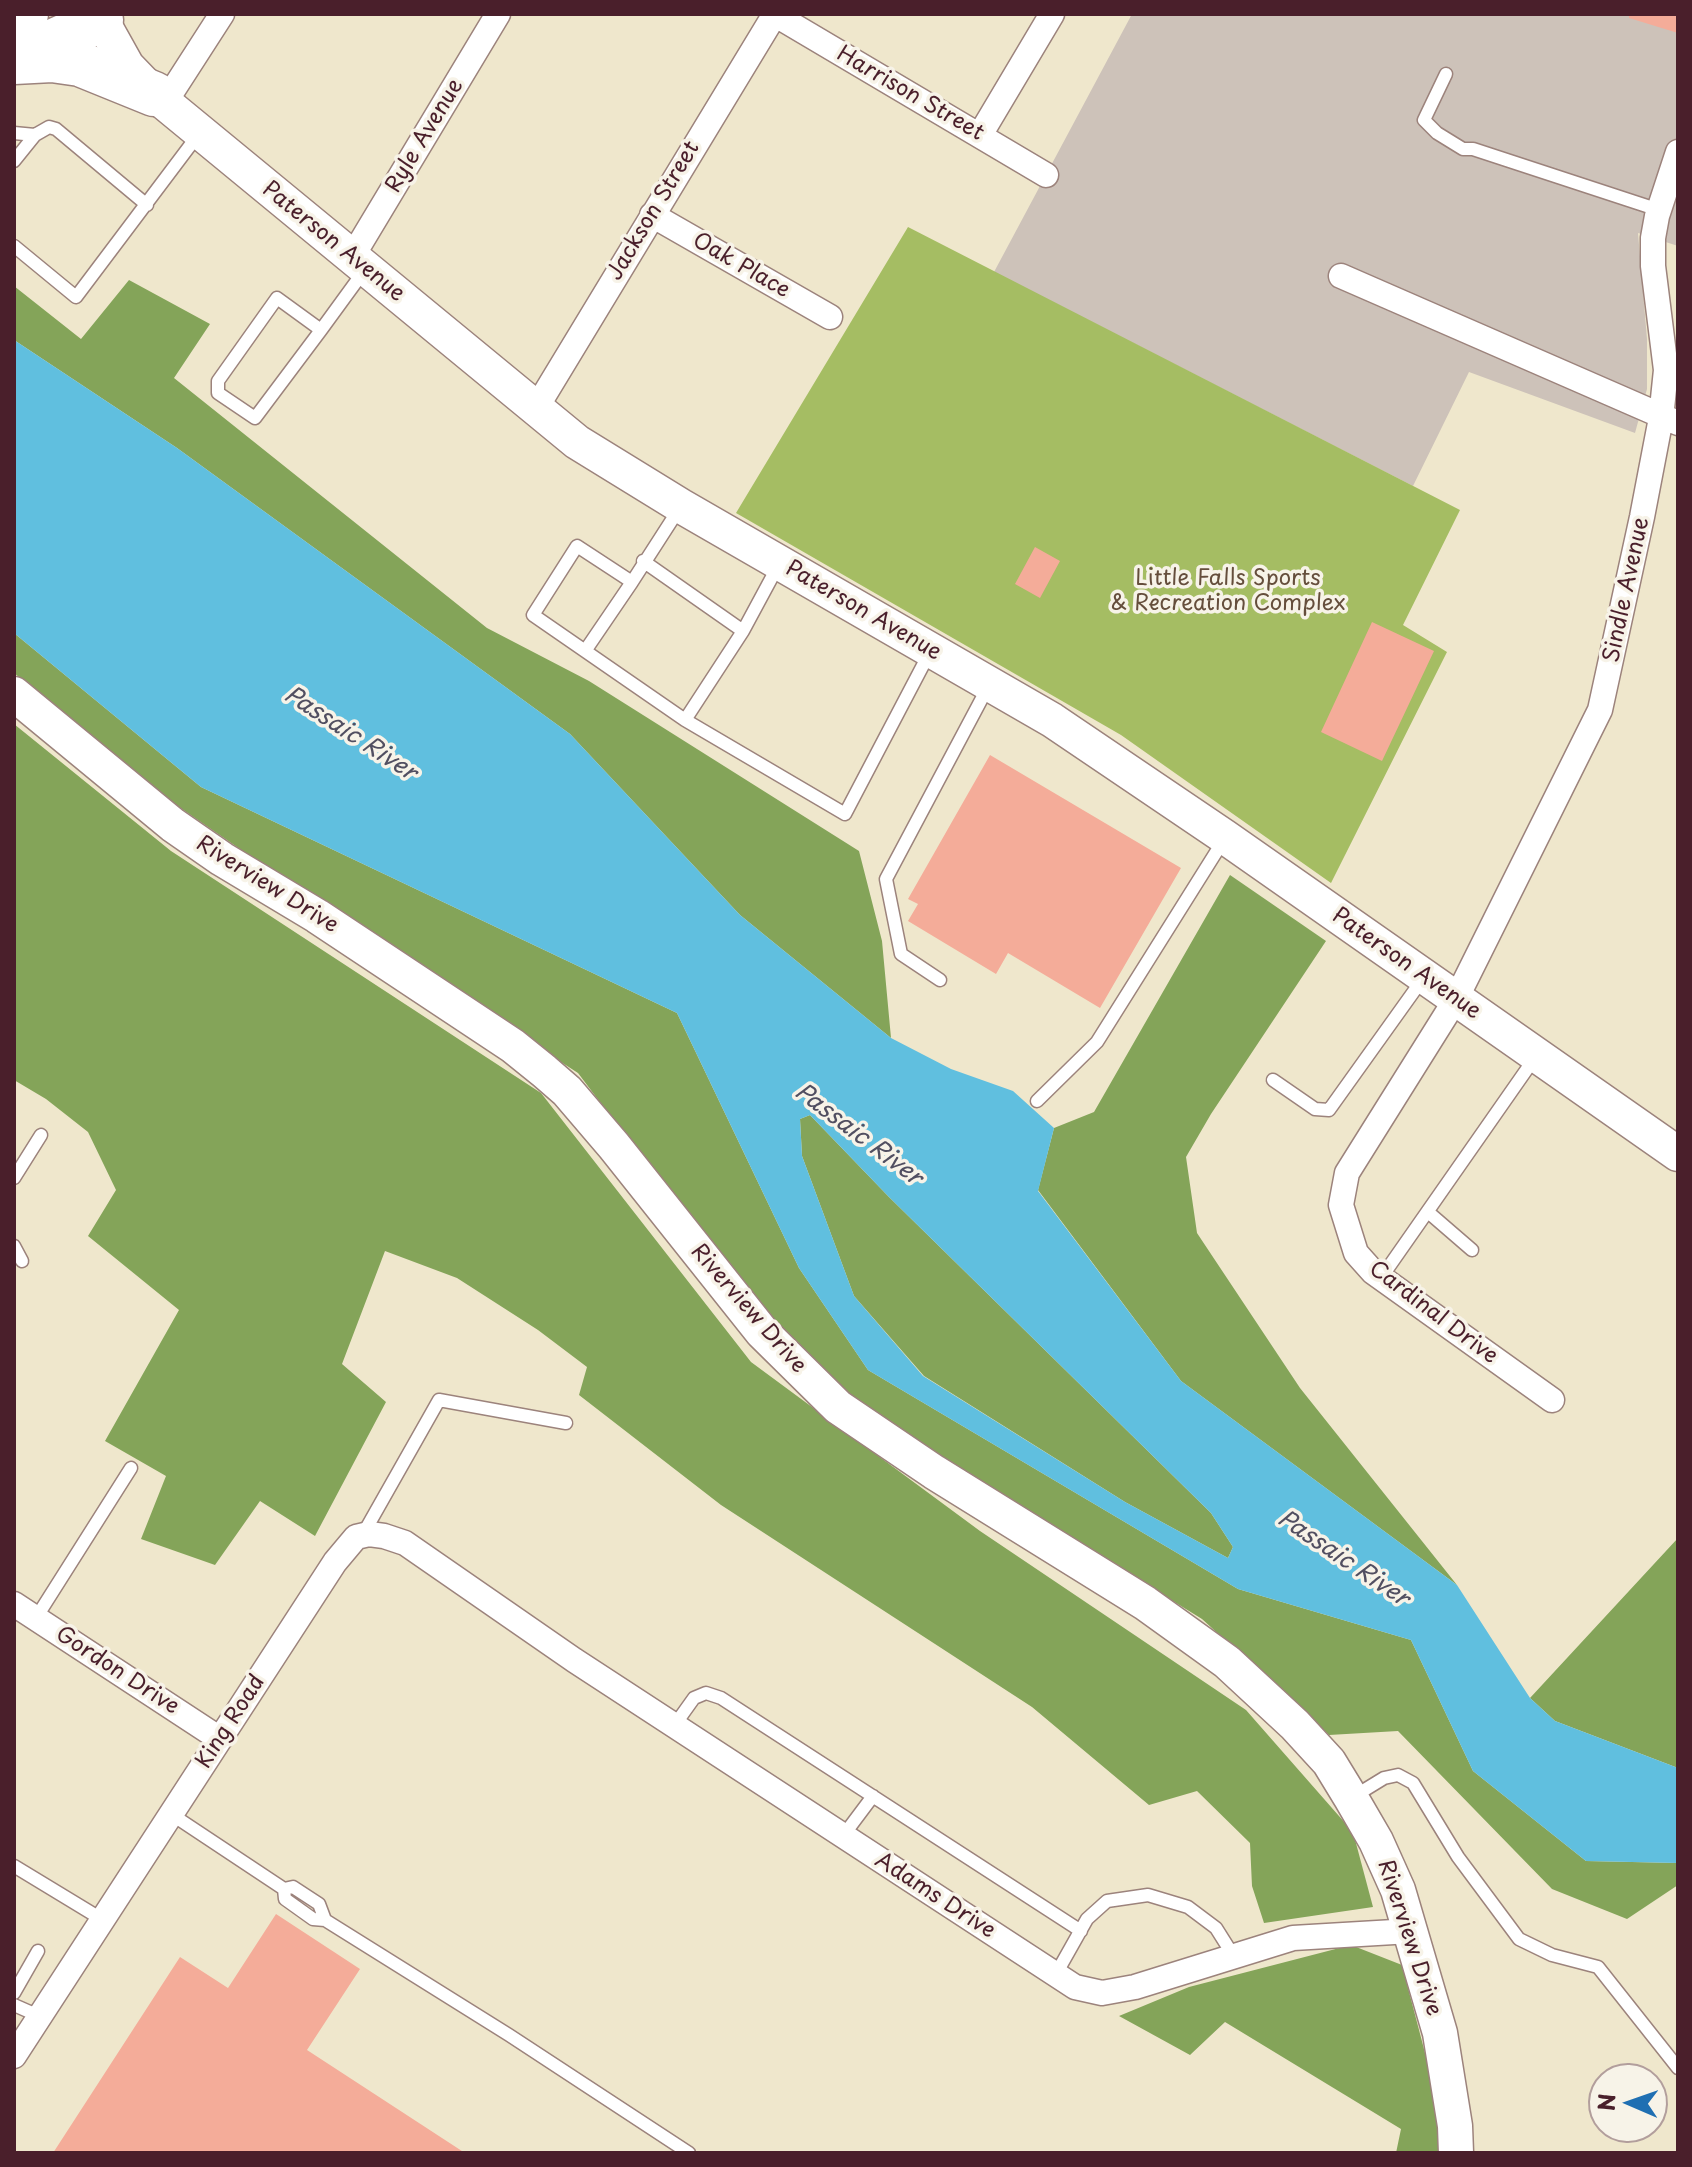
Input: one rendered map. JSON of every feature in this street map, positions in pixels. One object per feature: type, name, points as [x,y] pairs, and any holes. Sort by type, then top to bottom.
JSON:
[{"type":"highway","points":[[14,26],[26,14]]},
{"type":"highway","points":[[14,60],[89,16]]},
{"type":"highway","points":[[14,40],[89,16]]},
{"type":"highway","points":[[14,60],[80,64],[159,99]]},
{"type":"street","points":[[159,99],[222,14]]},
{"type":"street","name":"Ryle Avenue","points":[[359,263],[498,14]]},
{"type":"street","name":"Harrison Street","points":[[775,14],[1046,175]]},
{"type":"street","name":"Jackson Street","points":[[535,410],[775,14]]},
{"type":"street","points":[[980,135],[1052,14]]},
{"type":"street","name":"Paterson Avenue","points":[[89,16],[127,66],[159,99],[577,442],[681,506],[1064,727],[1678,1154]]},
{"type":"street","name":"Sindle Avenue","points":[[1456,999],[1600,710],[1642,517],[1669,420],[1653,238],[1678,152]]},
{"type":"street","name":"Oak Place","points":[[652,215],[830,317]]},
{"type":"street","points":[[1341,276],[1669,420]]},
{"type":"street","name":"Riverview Drive","points":[[14,694],[173,825],[222,859],[343,933],[513,1046],[544,1071],[567,1091],[614,1146],[762,1332],[838,1407],[934,1472],[1145,1603],[1227,1662],[1295,1725],[1329,1762],[1392,1878],[1411,1931],[1440,2033],[1455,2126],[1456,2153]]},
{"type":"street","name":"Cardinal Drive","points":[[1456,999],[1347,1173],[1341,1205],[1356,1253],[1381,1278],[1552,1400]]},
{"type":"street","name":"Adams Drive","points":[[362,1536],[384,1536],[405,1543],[674,1726],[1075,1987],[1102,1993],[1135,1987],[1272,1943],[1312,1935],[1411,1931]]},
{"type":"street","name":"King Road","points":[[14,2056],[335,1562],[356,1537],[362,1536]]},
{"type":"street","name":"Gordon Drive","points":[[14,1604],[220,1739]]},
{"type":"lane","points":[[1446,74],[1424,120],[1437,133],[1463,149],[1473,149],[1659,210]]},
{"type":"lane","points":[[14,161],[42,129],[56,129],[147,205]]},
{"type":"lane","points":[[14,133],[35,135]]},
{"type":"lane","points":[[14,246],[76,297],[200,133]]},
{"type":"lane","points":[[321,330],[277,298],[218,381],[218,393],[255,418],[321,330],[359,263]]},
{"type":"lane","points":[[585,651],[681,506]]},
{"type":"lane","points":[[632,582],[577,546],[533,615],[685,720],[845,814],[931,650]]},
{"type":"lane","points":[[643,561],[743,631]]},
{"type":"lane","points":[[685,720],[743,631],[780,563]]},
{"type":"lane","points":[[940,980],[901,954],[886,879],[989,684]]},
{"type":"lane","points":[[1037,1101],[1097,1042],[1225,837]]},
{"type":"lane","points":[[1273,1080],[1315,1109],[1329,1110],[1424,978]]},
{"type":"lane","points":[[1381,1278],[1536,1056]]},
{"type":"lane","points":[[14,1178],[41,1135]]},
{"type":"lane","points":[[1428,1212],[1472,1250]]},
{"type":"lane","points":[[14,1246],[18,1260],[14,1275]]},
{"type":"lane","points":[[362,1536],[439,1400],[566,1423]]},
{"type":"lane","points":[[36,1618],[131,1468]]},
{"type":"lane","points":[[674,1726],[694,1698],[706,1693],[721,1698],[1081,1931]]},
{"type":"lane","points":[[1351,1798],[1384,1778],[1398,1775],[1413,1783],[1458,1857],[1519,1939],[1552,1955],[1598,1967],[1678,2068]]},
{"type":"lane","points":[[843,1836],[873,1796]]},
{"type":"lane","points":[[171,1814],[284,1889],[285,1899],[313,1919],[325,1920],[689,2153]]},
{"type":"lane","points":[[14,1866],[103,1920]]},
{"type":"lane","points":[[1056,1974],[1087,1919],[1107,1901],[1148,1895],[1188,1907],[1216,1928],[1233,1955]]},
{"type":"lane","points":[[14,1993],[38,1951]]},
{"type":"lane","points":[[14,2005],[39,2016]]},
{"type":"shaded area","points":[[1132,14],[1678,14],[1678,246],[1638,233],[1647,339],[1647,389],[1635,433],[1469,372],[1413,486],[994,272]]},
{"type":"green space","name":"Little Falls Sports & Recreation Complex","points":[[908,227],[1460,510],[1403,625],[1447,652],[1331,883],[1121,735],[736,513]]},
{"type":"green space","points":[[129,280],[210,324],[174,378],[487,628],[589,681],[859,851],[882,941],[891,1038],[740,915],[570,734],[177,448],[14,340],[14,286],[81,339]]},
{"type":"green space","points":[[14,633],[201,787],[677,1013],[799,1268],[868,1370],[1238,1589],[1411,1640],[1473,1771],[1586,1861],[1678,1863],[1678,1885],[1627,1919],[1552,1889],[1398,1731],[1329,1735],[1202,1619],[878,1419],[796,1355],[710,1248],[578,1073],[372,940],[163,796],[14,673]]},
{"type":"green space","points":[[14,724],[171,851],[541,1093],[751,1362],[980,1531],[1246,1710],[1353,1832],[1373,1907],[1264,1923],[1252,1886],[1250,1843],[1197,1791],[1149,1805],[1032,1707],[721,1505],[579,1395],[587,1367],[538,1330],[457,1278],[385,1251],[342,1364],[386,1402],[315,1536],[260,1501],[215,1565],[141,1539],[166,1476],[105,1441],[179,1310],[88,1236],[116,1190],[88,1132],[46,1099],[14,1080]]},
{"type":"green space","points":[[1230,875],[1326,941],[1211,1114],[1186,1157],[1197,1233],[1300,1388],[1457,1585],[1181,1381],[1038,1190],[1054,1128],[1094,1112]]},
{"type":"green space","points":[[810,1115],[889,1197],[1211,1513],[1233,1547],[1228,1558],[1125,1502],[924,1376],[854,1296],[802,1156],[800,1119]]},
{"type":"green space","points":[[1678,1538],[1678,1768],[1555,1721],[1530,1698]]},
{"type":"green space","points":[[1351,1945],[1402,1965],[1441,2114],[1439,2153],[1396,2153],[1401,2129],[1225,2022],[1190,2055],[1119,2016],[1189,1987]]},
{"type":"water","name":"Passaic River","points":[[14,340],[177,448],[570,734],[740,915],[891,1038],[951,1069],[1013,1091],[1054,1128],[1038,1191],[1181,1381],[1457,1585],[1530,1698],[1555,1721],[1678,1768],[1678,1863],[1586,1861],[1473,1771],[1411,1640],[1238,1589],[868,1370],[799,1268],[677,1013],[201,787],[14,633]],"holes":[[[810,1115],[889,1197],[1211,1513],[1233,1547],[1228,1558],[1125,1502],[923,1376],[854,1296],[802,1156],[800,1119]]]},
{"type":"building","points":[[1629,14],[1678,14],[1678,33],[1629,18]]},
{"type":"building","points":[[1035,547],[1060,561],[1040,598],[1015,584]]},
{"type":"building","points":[[1372,622],[1434,651],[1382,761],[1321,732]]},
{"type":"building","points":[[990,755],[1181,868],[1100,1008],[1008,953],[996,974],[908,921],[918,904],[908,899]]},
{"type":"building","points":[[276,1914],[360,1969],[307,2050],[465,2153],[53,2153],[180,1957],[228,1988]]}]
